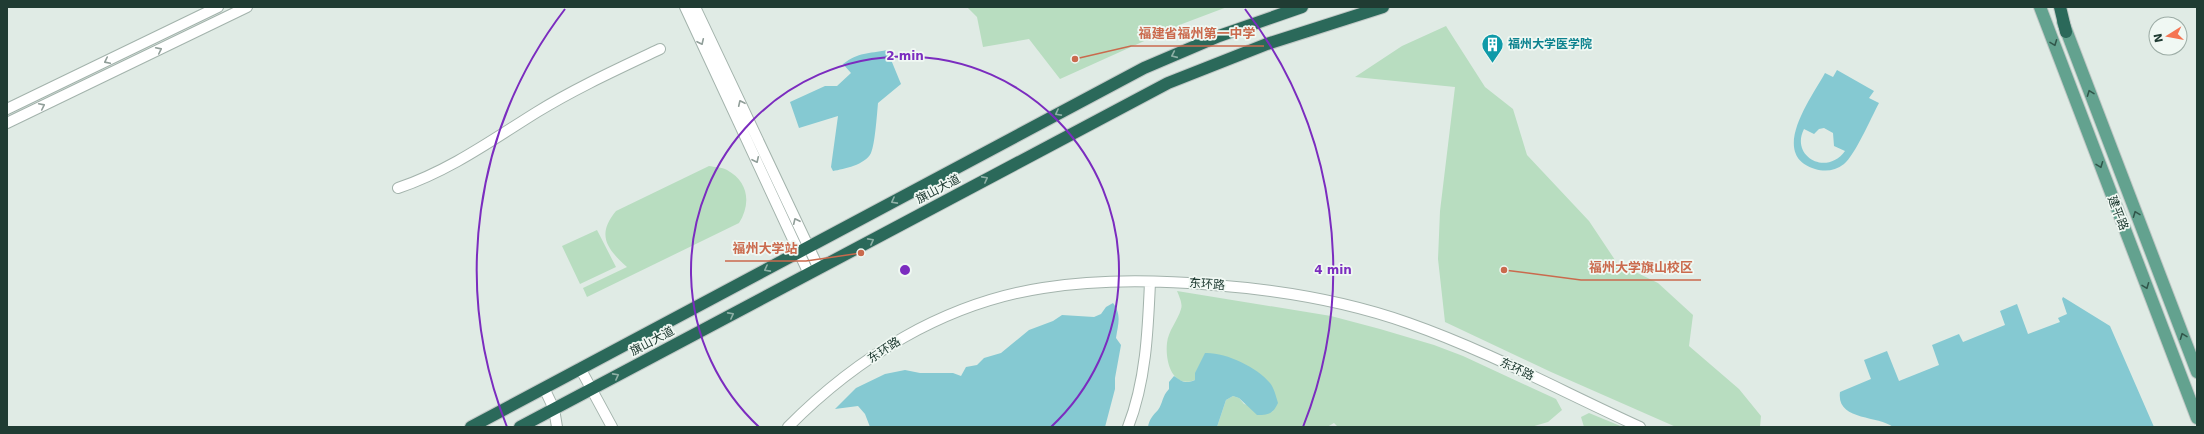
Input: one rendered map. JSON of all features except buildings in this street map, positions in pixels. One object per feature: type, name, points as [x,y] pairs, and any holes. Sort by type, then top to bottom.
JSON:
[{"type":"highway","name":"旗山大道","points":[[470,427],[1144,68],[1219,36],[1302,7]]},
{"type":"highway","name":"旗山大道","points":[[520,427],[1168,83],[1267,44],[1361,10],[1383,7]]},
{"type":"highway","points":[[2060,7],[2066,32]]},
{"type":"main road","name":"建平路","points":[[2040,7],[2197,418]]},
{"type":"main road","name":"建平路","points":[[2057,7],[2197,372]]},
{"type":"street","points":[[7,109],[218,7]]},
{"type":"street","points":[[7,123],[247,7]]},
{"type":"street","points":[[685,7],[814,271]]},
{"type":"street","points":[[695,7],[803,250]]},
{"type":"street","points":[[398,188],[425,179],[491,142],[538,111],[585,85],[660,49]]},
{"type":"street","name":"东环路","points":[[788,427],[848,373],[896,341],[935,320],[992,300],[1042,288],[1100,281],[1186,282],[1257,288],[1349,306],[1407,323],[1463,345],[1640,427]]},
{"type":"street","points":[[1128,427],[1134,411],[1147,340],[1150,282]]},
{"type":"street","points":[[580,368],[612,427]]},
{"type":"street","points":[[544,388],[554,409],[557,427]]},
{"type":"green space","points":[[967,7],[1227,7],[1182,24],[1060,79],[1029,39],[983,47],[977,17]]},
{"type":"green space","points":[[1446,26],[1485,87],[1513,109],[1527,155],[1589,221],[1617,263],[1658,283],[1693,315],[1689,346],[1739,389],[1761,416],[1760,427],[1676,427],[1551,372],[1445,322],[1438,259],[1440,211],[1455,87],[1355,77],[1402,46]]},
{"type":"green space","points":[[709,166],[727,170],[740,181],[744,187],[746,201],[743,216],[739,223],[587,297],[583,288],[627,267],[609,248],[606,241],[606,227],[616,211]]},
{"type":"green space","points":[[597,230],[616,267],[580,284],[562,246]]},
{"type":"green space","points":[[1177,291],[1331,316],[1434,345],[1463,356],[1556,399],[1562,410],[1548,422],[1531,427],[1338,427],[1334,423],[1327,427],[1217,427],[1226,400],[1233,396],[1239,398],[1244,404],[1274,412],[1195,380],[1187,382],[1181,381],[1176,377],[1172,372],[1167,358],[1167,343],[1169,334],[1180,313],[1182,305]]},
{"type":"green space","points":[[1589,413],[1623,427],[1584,427],[1581,417]]},
{"type":"water","points":[[887,50],[901,84],[878,103],[875,136],[871,153],[864,161],[848,168],[833,171],[831,167],[838,116],[799,128],[790,102],[825,86],[837,86],[851,73],[843,64],[854,57]]},
{"type":"water","points":[[1837,70],[1874,91],[1869,98],[1879,103],[1858,145],[1844,164],[1830,170],[1815,169],[1801,162],[1795,151],[1794,139],[1804,110],[1825,73],[1833,77]],"holes":[[[1824,128],[1833,133],[1834,146],[1845,151],[1837,159],[1820,163],[1812,160],[1806,155],[1802,147],[1801,139],[1804,129],[1814,134],[1819,129]]]},
{"type":"water","points":[[2063,297],[2110,326],[2154,427],[1893,427],[1886,423],[1851,413],[1844,408],[1841,401],[1840,392],[1871,379],[1864,360],[1887,351],[1899,381],[1939,365],[1932,345],[1959,334],[1963,342],[2005,325],[2000,311],[2017,304],[2028,334],[2060,322],[2058,318],[2067,314],[2062,299]]},
{"type":"water","points":[[1113,303],[1118,312],[1116,338],[1121,345],[1115,378],[1115,389],[1105,427],[870,427],[865,414],[858,406],[835,409],[856,388],[885,374],[905,370],[920,373],[953,373],[961,376],[966,367],[977,365],[984,358],[1001,353],[1029,330],[1053,321],[1062,315],[1094,317],[1101,314],[1106,307]]},
{"type":"water","points":[[1205,353],[1213,353],[1231,358],[1257,371],[1264,377],[1274,390],[1278,403],[1274,410],[1264,415],[1257,415],[1239,398],[1233,396],[1226,400],[1217,427],[1148,427],[1150,420],[1160,407],[1165,394],[1169,389],[1169,382],[1174,376],[1184,382],[1195,380],[1195,373]]},
{"type":"place","name":"福建省福州第一中学","points":[[1075,59]]},
{"type":"place","name":"福州大学医学院","points":[[1492,64]]},
{"type":"place","name":"福州大学站","points":[[861,253]]},
{"type":"place","name":"福州大学旗山校区","points":[[1504,270]]}]
